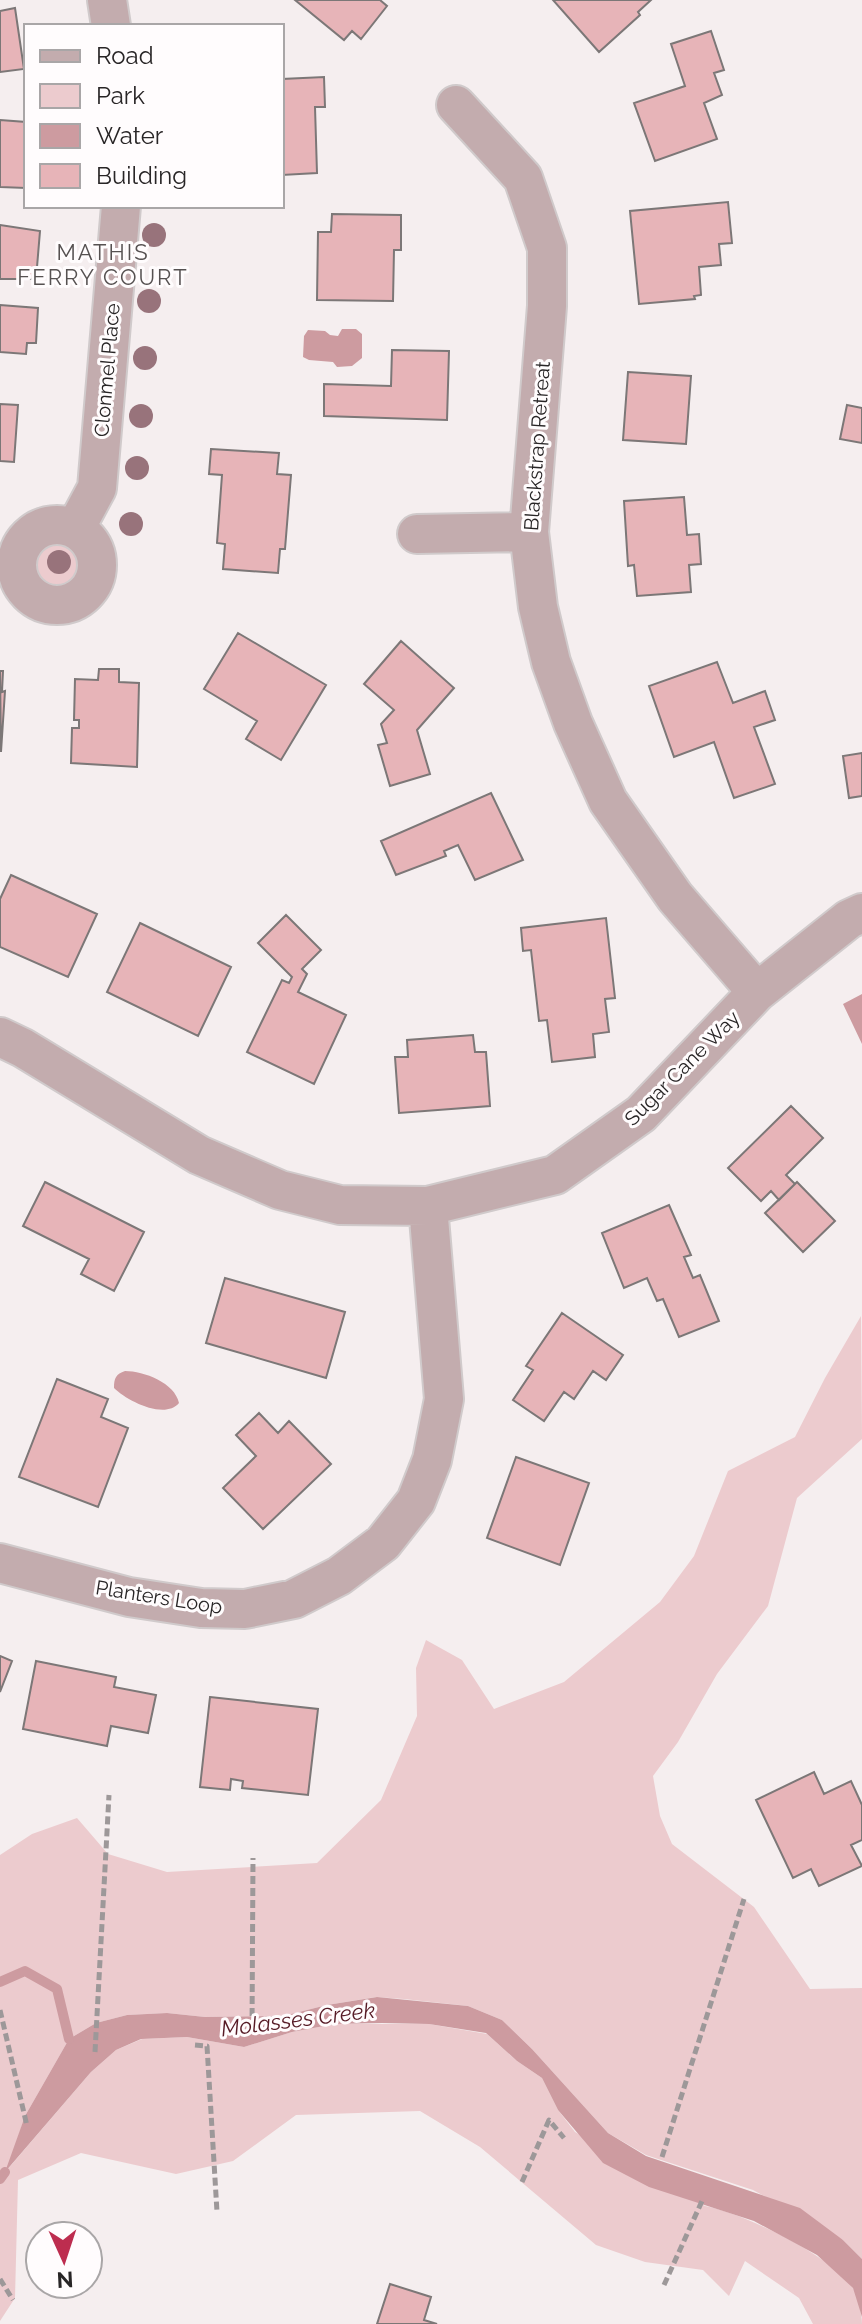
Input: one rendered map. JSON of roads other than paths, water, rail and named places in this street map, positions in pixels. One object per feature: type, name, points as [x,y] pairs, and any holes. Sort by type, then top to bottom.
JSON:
[{"type":"street","points":[[107,0],[111,24]]},
{"type":"street","name":"Blackstrap Retreat","points":[[456,105],[523,178],[547,248],[547,306],[529,532],[538,607],[551,662],[573,723],[608,801],[675,897],[757,992]]},
{"type":"street","name":"Clonmel Place","points":[[75,529],[97,488],[121,208]]},
{"type":"street","points":[[417,534],[529,532]]},
{"type":"street","name":"Sugar Cane Way","points":[[0,1037],[199,1155],[280,1190],[340,1205],[428,1206],[555,1175],[641,1114],[757,992],[838,927],[862,913]]},
{"type":"street","name":"Planters Loop","points":[[0,1563],[136,1598],[201,1608],[245,1609],[294,1599],[339,1576],[383,1543],[416,1501],[432,1460],[444,1399],[428,1206]]},
{"type":"water","points":[[342,329],[356,329],[362,334],[362,358],[352,366],[337,367],[333,362],[303,357],[304,336],[308,330],[338,336]]},
{"type":"water","points":[[862,994],[862,1044],[843,1004]]},
{"type":"water","points":[[125,1371],[141,1373],[165,1384],[179,1403],[165,1410],[146,1407],[128,1398],[114,1388],[116,1377]]},
{"type":"water","points":[[377,1997],[468,2006],[502,2020],[608,2133],[646,2156],[800,2208],[843,2240],[862,2259],[862,2317],[853,2288],[817,2255],[754,2221],[649,2187],[603,2163],[558,2110],[542,2078],[517,2061],[486,2033],[429,2024],[382,2023],[335,2024],[292,2032],[244,2047],[187,2037],[141,2039],[116,2050],[91,2072],[5,2172],[25,2116],[69,2039],[96,2023],[127,2015],[167,2013],[205,2017],[283,2016]]},
{"type":"waterway","points":[[0,1982],[25,1971],[57,1989],[69,2039]]},
{"type":"waterway","name":"Molasses Creek","points":[[0,2179],[5,2172]]},
{"type":"district","name":"MATHIS FERRY COURT","points":[[103,264]]}]
